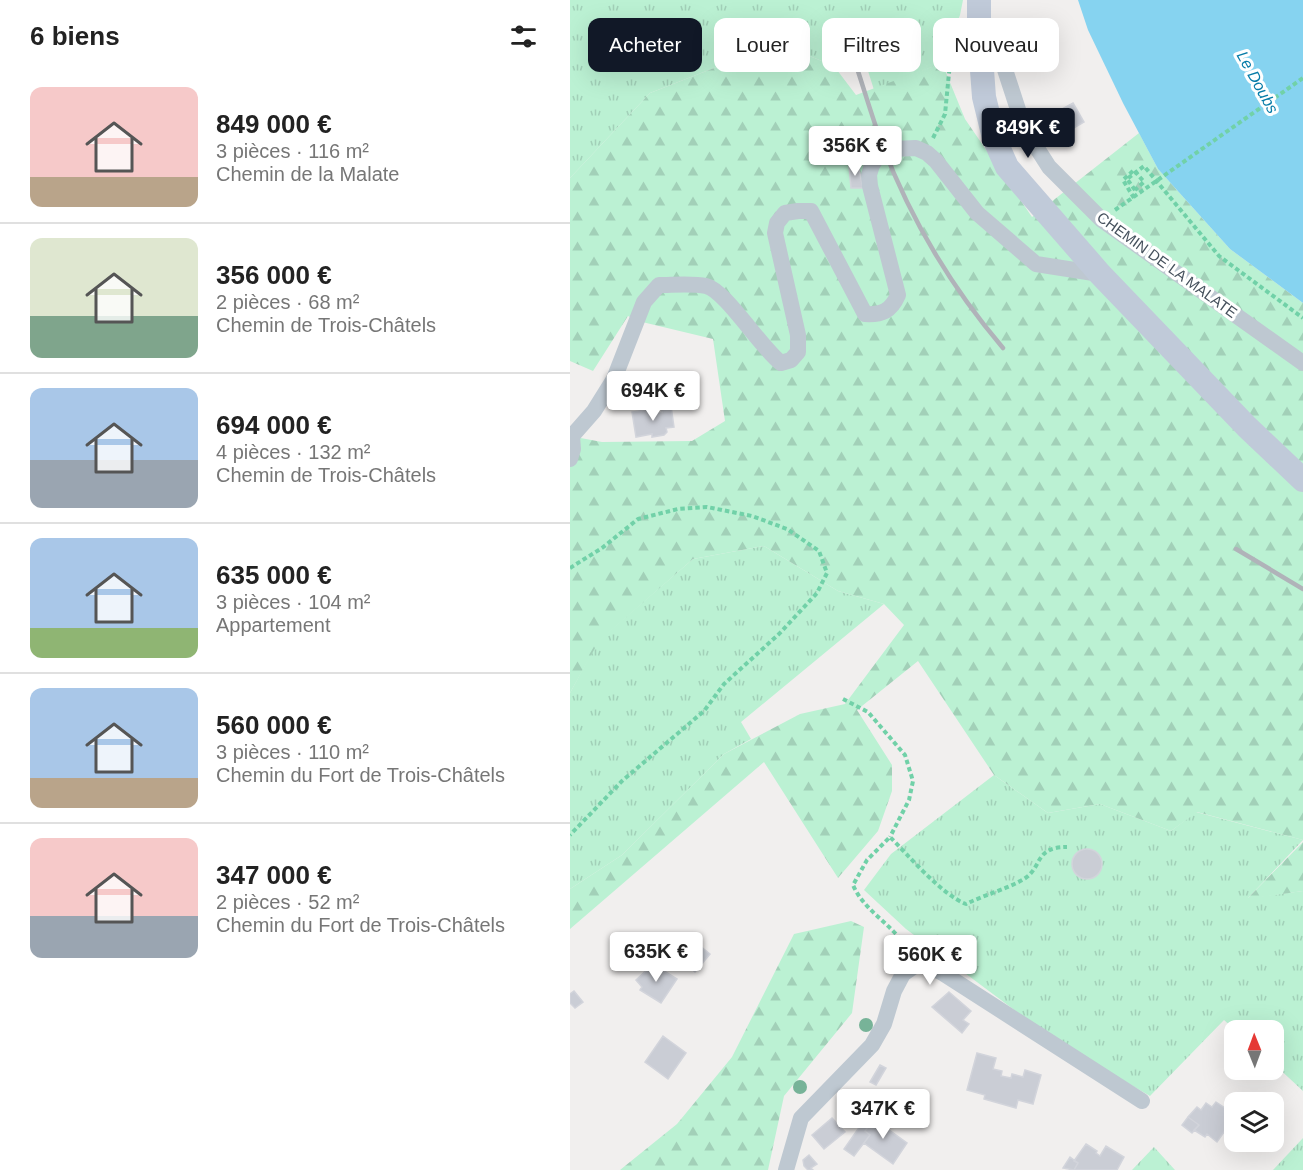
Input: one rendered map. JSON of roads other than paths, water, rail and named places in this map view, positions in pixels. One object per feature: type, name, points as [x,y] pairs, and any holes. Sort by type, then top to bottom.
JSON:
[{"type":"main road","points":[[979,0],[979,18]]},
{"type":"main road","points":[[982,72],[989,120],[1007,166],[1100,274],[1246,427],[1303,480]]},
{"type":"street","name":"CHEMIN DE LA MALATE","points":[[1005,72],[1017,109],[1035,147],[1049,167],[1108,215],[1303,363]]},
{"type":"street","points":[[570,459],[573,448],[571,435],[594,411],[614,379],[644,302],[659,285],[708,286],[733,307],[769,353],[781,363],[791,360],[798,352],[798,335],[775,233],[777,223],[785,213],[811,211],[865,314],[876,315],[887,312],[898,295],[869,175],[872,165],[883,154],[893,149],[916,148],[927,153],[977,213],[1036,264],[1100,274]]},
{"type":"street","points":[[786,1170],[801,1118],[872,1045],[884,1024],[894,991],[903,974],[916,965],[924,965],[941,972],[1142,1101]]},
{"type":"water","name":"Le Doubs","points":[[1078,0],[1303,0],[1303,303],[1230,249],[1158,169],[1088,30]]},
{"type":"railway","points":[[858,72],[893,172],[919,225],[950,277],[1003,348]]},
{"type":"railway","points":[[1236,549],[1303,589]]}]
